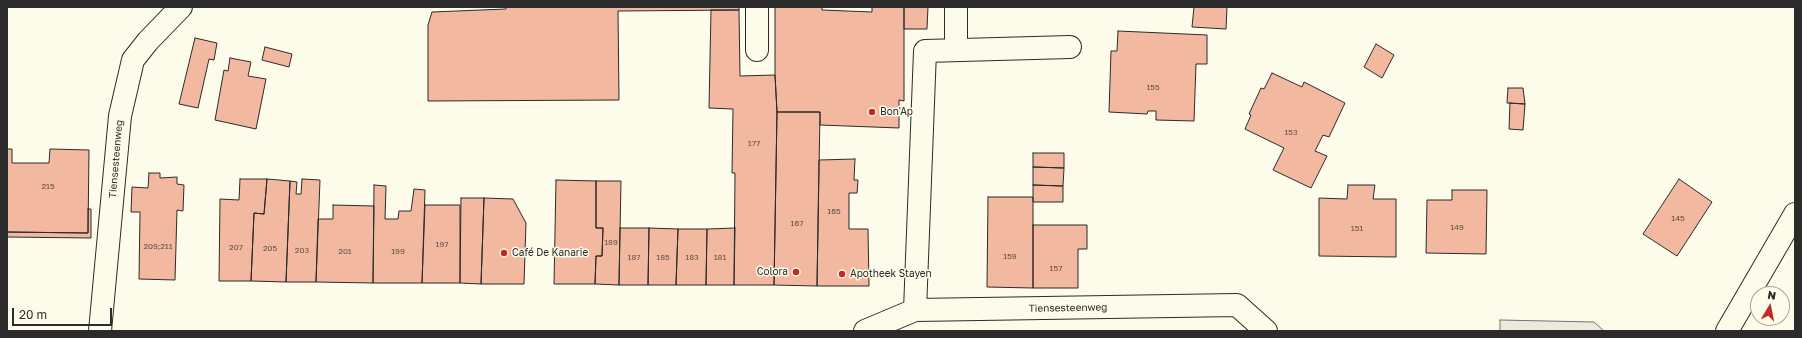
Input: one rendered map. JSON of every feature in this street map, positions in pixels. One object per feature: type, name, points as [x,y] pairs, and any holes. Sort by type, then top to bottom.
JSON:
[{"type":"street","name":"Tiensesteenweg","points":[[100,331],[120,116],[133,60],[148,41],[182,7]]},
{"type":"street","points":[[757,7],[757,50]]},
{"type":"street","points":[[956,7],[956,50]]},
{"type":"street","points":[[915,310],[924,50],[1070,47]]},
{"type":"street","points":[[1727,331],[1795,214]]},
{"type":"street","name":"Tiensesteenweg","points":[[865,331],[915,310],[1238,305],[1266,331]]},
{"type":"shaded area","points":[[1500,320],[1594,322],[1604,331],[1500,331]]},
{"type":"building","points":[[506,7],[739,7],[739,10],[618,11],[619,100],[428,101],[428,25],[432,12],[506,9]]},
{"type":"building","points":[[775,7],[822,7],[822,10],[872,12],[872,7],[904,7],[904,101],[899,100],[899,128],[820,125],[820,112],[777,112],[775,75]]},
{"type":"building","points":[[904,7],[928,7],[927,29],[904,29]]},
{"type":"building","points":[[1194,7],[1227,7],[1226,29],[1192,27]]},
{"type":"building","points":[[711,10],[739,10],[740,76],[775,75],[777,112],[774,285],[734,285],[735,173],[732,173],[733,109],[709,108]]},
{"type":"building","points":[[1118,31],[1207,35],[1207,64],[1196,64],[1194,121],[1156,120],[1156,111],[1148,111],[1147,114],[1109,112],[1111,51],[1117,51]]},
{"type":"building","points":[[195,38],[217,43],[214,60],[209,59],[198,108],[179,104]]},
{"type":"building","points":[[1376,44],[1394,55],[1382,78],[1364,67]]},
{"type":"building","points":[[265,47],[292,54],[289,67],[262,60]]},
{"type":"building","points":[[230,58],[251,62],[248,76],[266,79],[256,129],[215,120],[224,70],[228,71]]},
{"type":"building","points":[[1272,73],[1302,87],[1304,82],[1345,103],[1329,137],[1323,135],[1315,151],[1327,156],[1311,188],[1273,170],[1284,148],[1245,129],[1251,115],[1249,114],[1261,88],[1264,89]]},
{"type":"building","points":[[1508,88],[1523,88],[1525,104],[1507,103]]},
{"type":"building","points":[[1510,103],[1525,104],[1523,130],[1509,129]]},
{"type":"building","points":[[777,112],[820,112],[817,286],[774,285]]},
{"type":"building","points":[[7,149],[12,149],[12,163],[49,163],[50,149],[89,150],[88,233],[7,232]]},
{"type":"building","points":[[1033,153],[1064,153],[1064,168],[1033,167]]},
{"type":"building","points":[[855,159],[854,180],[858,180],[857,193],[849,193],[849,229],[868,229],[869,286],[817,286],[819,160]]},
{"type":"building","points":[[1033,167],[1064,168],[1063,186],[1033,185]]},
{"type":"building","points":[[149,173],[160,173],[160,178],[177,177],[177,184],[184,185],[183,211],[177,210],[175,280],[139,279],[140,212],[131,212],[132,187],[148,188]]},
{"type":"building","points":[[240,179],[267,179],[264,214],[254,213],[251,281],[219,281],[220,199],[239,200]]},
{"type":"building","points":[[267,179],[290,181],[286,282],[251,281],[254,213],[264,214]]},
{"type":"building","points":[[302,179],[320,180],[316,282],[286,282],[290,181],[297,182],[296,194],[301,194]]},
{"type":"building","points":[[1679,179],[1712,202],[1677,256],[1643,234]]},
{"type":"building","points":[[556,180],[596,181],[596,228],[603,228],[602,256],[596,256],[595,284],[554,284]]},
{"type":"building","points":[[596,181],[621,181],[619,285],[595,284],[596,256],[602,256],[603,228],[596,228]]},
{"type":"building","points":[[374,185],[386,186],[385,219],[398,219],[399,211],[411,211],[414,189],[425,190],[422,283],[373,283]]},
{"type":"building","points":[[1033,185],[1063,186],[1063,202],[1033,202]]},
{"type":"building","points":[[1348,185],[1375,185],[1373,199],[1396,199],[1396,257],[1319,256],[1319,198],[1347,199]]},
{"type":"building","points":[[1452,190],[1487,190],[1486,254],[1426,253],[1427,200],[1452,200]]},
{"type":"building","points":[[988,197],[1033,197],[1033,288],[987,287]]},
{"type":"building","points":[[461,198],[484,198],[481,284],[460,283]]},
{"type":"building","name":"Café De Kanarie","points":[[484,198],[513,199],[526,223],[524,284],[481,284]]},
{"type":"building","points":[[333,205],[374,206],[373,283],[316,282],[318,219],[333,219]]},
{"type":"building","points":[[425,205],[460,205],[460,283],[422,283]]},
{"type":"building","points":[[88,209],[91,209],[91,238],[7,237],[7,232],[88,233]]},
{"type":"building","points":[[1033,225],[1087,225],[1087,249],[1078,249],[1078,288],[1033,288]]},
{"type":"building","points":[[620,228],[649,228],[648,285],[619,285]]},
{"type":"building","points":[[649,228],[678,229],[676,285],[648,285]]},
{"type":"building","points":[[735,228],[734,285],[706,285],[707,229]]},
{"type":"building","points":[[678,229],[707,229],[706,285],[676,285]]},
{"type":"place","name":"Bon'Ap","points":[[872,112]]},
{"type":"place","name":"Café De Kanarie","points":[[504,253]]},
{"type":"place","name":"Colora","points":[[796,272]]},
{"type":"place","name":"Apotheek Stayen","points":[[842,274]]}]
